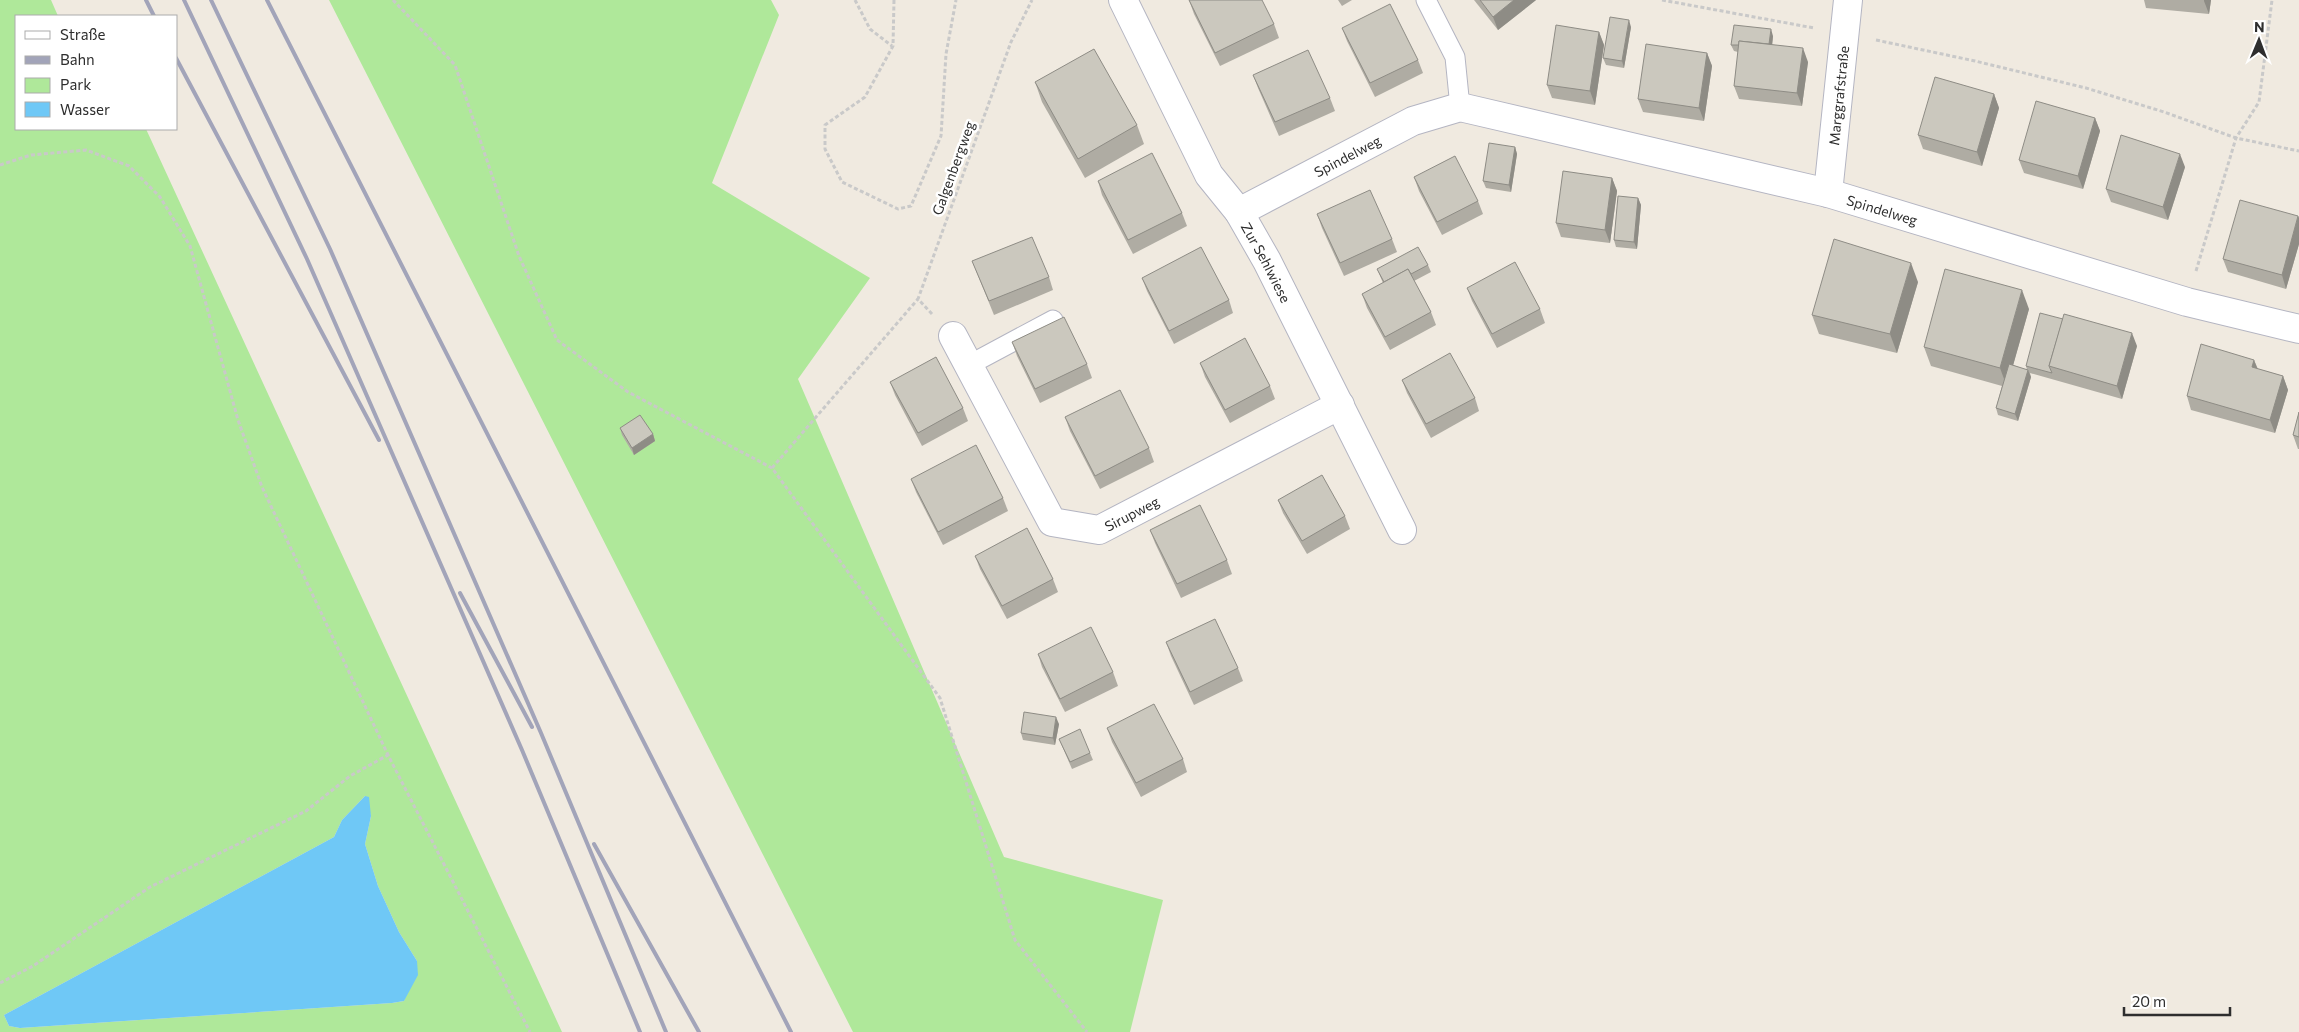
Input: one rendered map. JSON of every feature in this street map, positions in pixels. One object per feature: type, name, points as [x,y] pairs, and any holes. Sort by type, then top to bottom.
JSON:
[{"type":"street","name":"Zur Sehlwiese","points":[[1123,0],[1209,175],[1239,212],[1268,261],[1402,530]]},
{"type":"street","name":"Marggrafstraße","points":[[1828,193],[1848,0]]},
{"type":"street","name":"Spindelweg","points":[[1239,212],[1414,121],[1460,107],[1828,193],[2187,302],[2299,329]]},
{"type":"street","name":"Sirupweg","points":[[953,336],[1052,522],[1099,530],[1340,405]]},
{"type":"lane","points":[[1426,0],[1455,57],[1460,107]]},
{"type":"lane","points":[[969,365],[1053,320]]},
{"type":"path","points":[[393,0],[455,65],[519,256],[557,340],[628,392],[772,468],[940,698],[1015,940],[1087,1032]]},
{"type":"path","points":[[855,0],[870,29],[893,46]]},
{"type":"path","points":[[894,0],[893,46],[865,98],[825,125],[825,149],[842,182],[898,208],[911,206],[941,136],[946,54],[957,0]]},
{"type":"path","name":"Galgenbergweg","points":[[918,299],[1011,42],[1032,0]]},
{"type":"path","points":[[1662,0],[1845,33],[1975,61],[2086,88],[2164,112],[2236,138],[2299,151]]},
{"type":"path","points":[[2187,302],[2236,138],[2259,102],[2272,0]]},
{"type":"path","points":[[0,164],[31,155],[86,150],[129,166],[160,197],[190,246],[238,420],[262,487],[388,755],[530,1032]]},
{"type":"path","points":[[772,468],[918,299],[953,336]]},
{"type":"path","points":[[0,983],[33,966],[150,887],[306,811],[350,776],[388,755]]},
{"type":"green space","points":[[0,0],[51,0],[58,15],[15,15],[15,130],[146,130],[562,1032],[0,1032]],"holes":[[[365,796],[371,816],[365,844],[378,886],[399,932],[417,961],[404,1001],[20,1028],[9,1026],[4,1015],[334,837],[342,820]]]},
{"type":"green space","points":[[329,0],[771,0],[779,15],[712,183],[870,278],[798,379],[1004,857],[1163,900],[1130,1032],[853,1032]]},
{"type":"water","points":[[365,796],[369,797],[371,816],[365,844],[378,886],[399,932],[417,961],[418,975],[404,1001],[20,1028],[9,1026],[4,1015],[334,837],[342,820]]},
{"type":"building","points":[[1189,0],[1262,0],[1274,24],[1215,53]]},
{"type":"building","points":[[1480,0],[1514,0],[1493,17]]},
{"type":"building","points":[[1390,4],[1418,60],[1370,83],[1342,28]]},
{"type":"building","points":[[1610,17],[1629,20],[1622,61],[1603,58]]},
{"type":"building","points":[[1556,25],[1599,32],[1590,91],[1547,85]]},
{"type":"building","points":[[1734,25],[1771,29],[1769,44],[1739,41],[1739,45],[1731,45]]},
{"type":"building","points":[[1739,41],[1803,48],[1797,93],[1734,86]]},
{"type":"building","points":[[1646,44],[1707,53],[1699,108],[1638,99]]},
{"type":"building","points":[[1094,49],[1137,125],[1078,159],[1035,82]]},
{"type":"building","points":[[1308,50],[1330,98],[1275,122],[1253,75]]},
{"type":"building","points":[[1935,77],[1994,94],[1977,152],[1918,135]]},
{"type":"building","points":[[2036,101],[2095,118],[2078,176],[2019,160]]},
{"type":"building","points":[[2121,135],[2180,154],[2163,207],[2106,189]]},
{"type":"building","points":[[1489,143],[1515,147],[1509,185],[1483,181]]},
{"type":"building","points":[[1152,153],[1182,213],[1128,240],[1098,181]]},
{"type":"building","points":[[1455,156],[1478,201],[1437,222],[1414,177]]},
{"type":"building","points":[[1563,171],[1612,178],[1605,230],[1556,223]]},
{"type":"building","points":[[1370,190],[1392,239],[1340,263],[1317,214]]},
{"type":"building","points":[[1618,196],[1638,198],[1634,242],[1614,240]]},
{"type":"building","points":[[2240,200],[2298,216],[2282,275],[2223,259]]},
{"type":"building","points":[[1032,237],[1049,277],[989,301],[972,261]]},
{"type":"building","points":[[1834,239],[1911,263],[1890,334],[1812,315]]},
{"type":"building","points":[[1201,247],[1229,300],[1169,331],[1142,278]]},
{"type":"building","points":[[1418,247],[1428,265],[1411,274],[1408,269],[1384,282],[1377,269]]},
{"type":"building","points":[[1515,262],[1540,309],[1492,334],[1467,288]]},
{"type":"building","points":[[1408,269],[1431,312],[1385,337],[1362,294]]},
{"type":"building","points":[[1945,269],[2022,290],[2000,368],[1924,347]]},
{"type":"building","points":[[2040,313],[2063,319],[2049,366],[2052,373],[2026,366]]},
{"type":"building","points":[[2064,314],[2132,333],[2117,386],[2049,366]]},
{"type":"building","points":[[1064,317],[1087,364],[1035,389],[1012,342]]},
{"type":"building","points":[[1245,338],[1270,386],[1225,410],[1200,363]]},
{"type":"building","points":[[2201,344],[2254,360],[2252,367],[2283,376],[2270,420],[2187,396]]},
{"type":"building","points":[[1450,353],[1475,398],[1426,424],[1402,380]]},
{"type":"building","points":[[936,357],[963,408],[918,433],[890,382]]},
{"type":"building","points":[[2009,364],[2028,370],[2015,414],[1996,408]]},
{"type":"building","points":[[1120,390],[1149,448],[1095,476],[1065,417]]},
{"type":"building","points":[[2299,412],[2299,437],[2293,435]]},
{"type":"building","points":[[640,415],[653,434],[632,448],[620,428]]},
{"type":"building","points":[[976,445],[1003,498],[938,532],[911,479]]},
{"type":"building","points":[[1322,475],[1345,516],[1302,541],[1278,500]]},
{"type":"building","points":[[1200,505],[1227,560],[1177,584],[1150,530]]},
{"type":"building","points":[[1027,528],[1053,579],[1002,606],[975,556]]},
{"type":"building","points":[[1215,619],[1238,668],[1190,692],[1166,642]]},
{"type":"building","points":[[1091,627],[1113,672],[1060,699],[1038,654]]},
{"type":"building","points":[[1154,704],[1183,759],[1136,783],[1107,728]]},
{"type":"building","points":[[1024,712],[1056,717],[1053,738],[1021,733]]},
{"type":"building","points":[[1080,729],[1090,753],[1070,762],[1059,739]]},
{"type":"railway","points":[[146,0],[154,15]]},
{"type":"railway","points":[[184,0],[307,259],[522,750],[640,1032]]},
{"type":"railway","points":[[211,0],[330,249],[541,733],[666,1032]]},
{"type":"railway","points":[[267,0],[791,1032]]},
{"type":"railway","points":[[178,62],[379,440]]},
{"type":"railway","points":[[460,593],[532,727]]},
{"type":"railway","points":[[594,844],[699,1032]]}]
